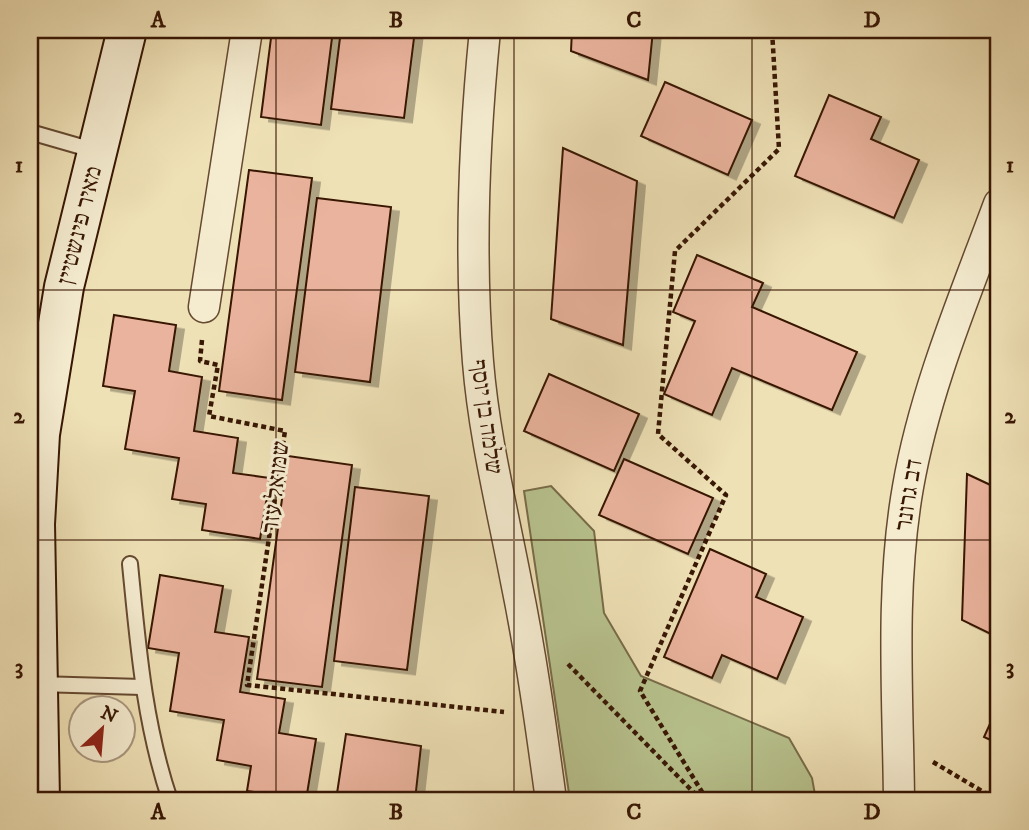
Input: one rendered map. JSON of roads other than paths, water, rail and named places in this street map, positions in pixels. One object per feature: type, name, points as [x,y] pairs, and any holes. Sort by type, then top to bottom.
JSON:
[{"type":"street","name":"מאיר פינשטיין","points":[[40,800],[35,524],[40,434],[64,287],[127,30]]},
{"type":"street","points":[[204,307],[247,30]]},
{"type":"street","name":"שלמה בן יוסף","points":[[485,30],[474,140],[474,273],[478,363],[489,450],[523,619],[540,715],[551,800]]},
{"type":"street","name":"דב גרונר","points":[[899,800],[899,549],[910,475],[929,400],[999,204]]},
{"type":"lane","points":[[30,132],[98,151]]},
{"type":"lane","points":[[130,564],[142,687],[156,760],[170,800]]},
{"type":"lane","points":[[37,684],[142,687]]}]
